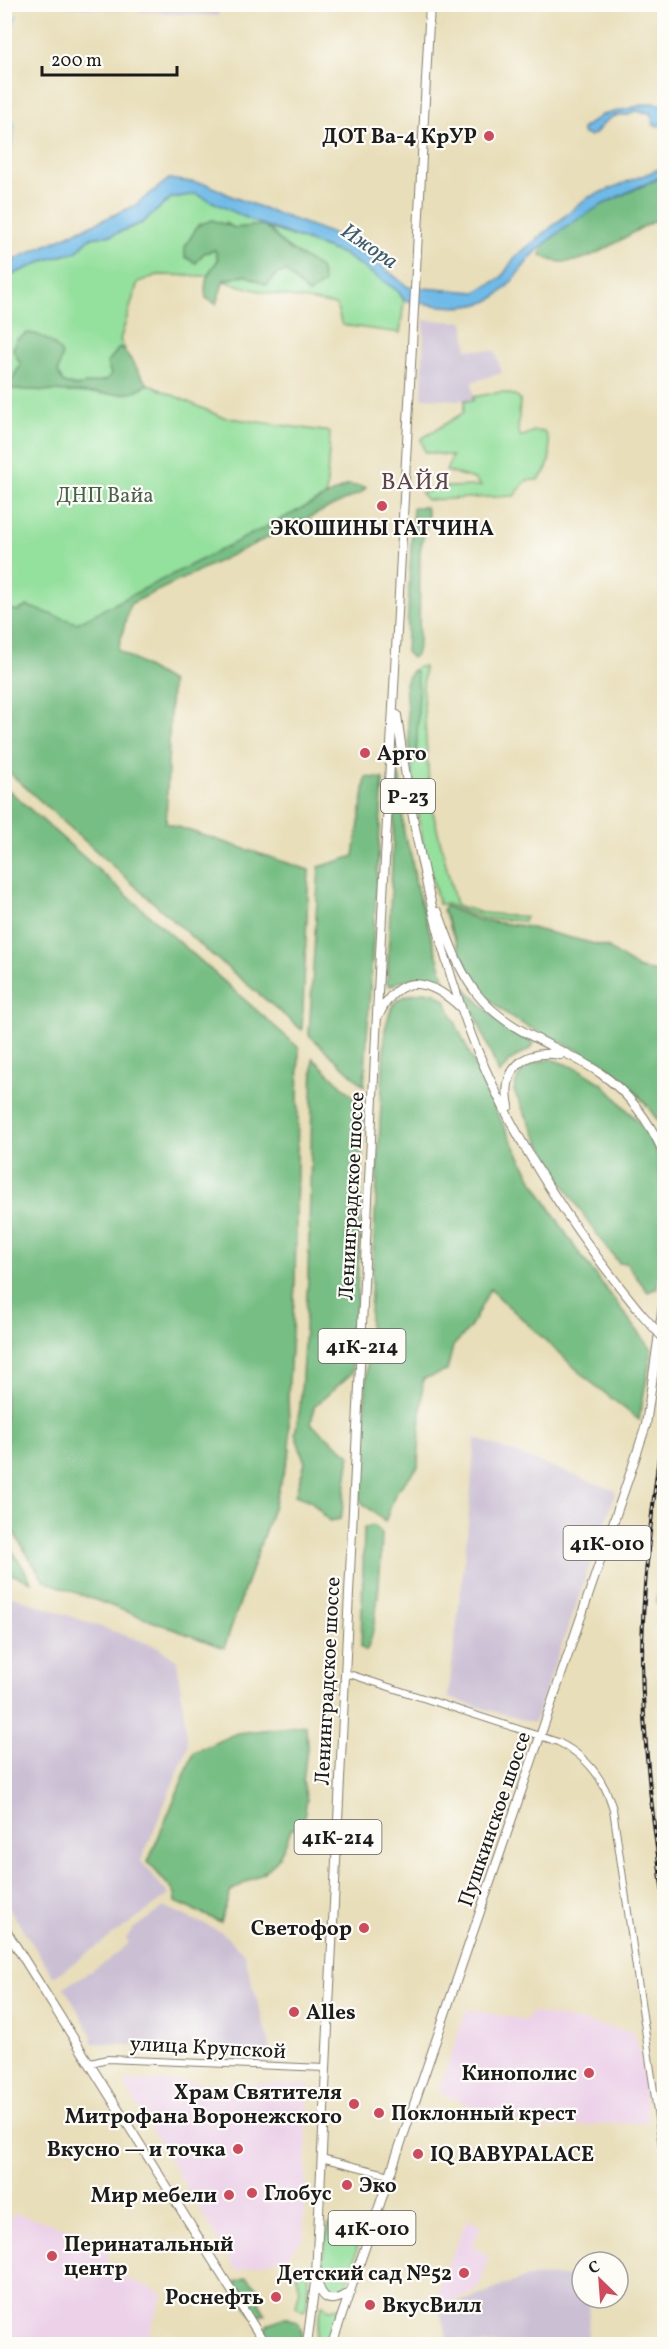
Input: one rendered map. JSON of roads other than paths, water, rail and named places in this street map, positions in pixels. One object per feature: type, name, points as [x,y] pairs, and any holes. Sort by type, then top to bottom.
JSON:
[{"type":"main road","name":"Р-23","points":[[430,4],[394,699],[406,788],[441,942],[462,1009],[512,1119],[550,1190],[585,1242],[664,1339]]},
{"type":"main road","name":"41К-214","points":[[378,1020],[394,699]]},
{"type":"main road","points":[[429,891],[457,961],[478,995],[506,1021],[599,1072],[618,1088],[649,1125],[664,1154]]},
{"type":"main road","name":"41К-214","points":[[378,1020],[393,992],[416,984],[438,989],[462,1009]]},
{"type":"main road","name":"Ленинградское шоссе","points":[[305,2344],[316,2275],[378,1020]]},
{"type":"main road","points":[[512,1119],[507,1089],[518,1063],[529,1056],[543,1053],[567,1056]]},
{"type":"main road","name":"Пушкинское шоссе","points":[[332,2344],[542,1736],[646,1425],[664,1298]]},
{"type":"main road","points":[[4,1927],[265,2344]]},
{"type":"main road","points":[[316,2275],[322,2295],[326,2299],[332,2301],[350,2292]]},
{"type":"street","points":[[346,1673],[542,1736],[570,1748],[585,1758],[602,1782],[613,1809],[664,2160]]},
{"type":"street","name":"улица Крупской","points":[[91,2063],[108,2059],[325,2068]]},
{"type":"street","points":[[321,2158],[390,2175]]},
{"type":"water","points":[[651,103],[664,105],[664,116],[660,126],[654,125],[650,113],[634,111],[629,115],[618,115],[609,119],[595,134],[589,136],[582,133],[582,129],[602,115]]},
{"type":"water","name":"Ижора","points":[[664,167],[664,176],[613,199],[567,226],[532,256],[501,292],[494,298],[476,305],[445,306],[404,300],[398,291],[343,254],[255,222],[196,194],[171,198],[142,223],[112,235],[90,238],[76,252],[46,260],[5,278],[4,264],[134,206],[169,179],[207,184],[233,197],[349,240],[408,287],[476,292],[501,278],[515,257],[587,198]]},
{"type":"waterway","points":[[4,44],[17,15]]},
{"type":"waterway","points":[[4,73],[8,80],[9,114],[15,125],[4,185]]},
{"type":"railway","points":[[664,1417],[646,1569],[642,1661],[646,1751],[664,1901]]},
{"type":"place","name":"ДОТ Ва-4 КрУР","points":[[489,136]]},
{"type":"place","name":"ЭКОШИНЫ ГАТЧИНА","points":[[382,506]]},
{"type":"place","name":"Арго","points":[[365,753]]},
{"type":"place","name":"Светофор","points":[[364,1928]]},
{"type":"place","name":"Alles","points":[[294,2012]]},
{"type":"place","name":"Кинополис","points":[[589,2073]]},
{"type":"place","name":"Храм Святителя Митрофана Воронежского","points":[[354,2104]]},
{"type":"place","name":"Поклонный крест","points":[[379,2113]]},
{"type":"place","name":"Вкусно — и точка","points":[[238,2149]]},
{"type":"place","name":"IQ BABYPALACE","points":[[418,2154]]},
{"type":"place","name":"Эко","points":[[347,2185]]},
{"type":"place","name":"Глобус","points":[[252,2193]]},
{"type":"place","name":"Мир мебели","points":[[229,2195]]},
{"type":"place","name":"Перинатальный центр","points":[[52,2256]]},
{"type":"place","name":"Детский сад №52","points":[[464,2273]]},
{"type":"place","name":"Роснефть","points":[[276,2297]]},
{"type":"place","name":"ВкусВилл","points":[[370,2305]]},
{"type":"district","name":"ВАЙЯ","points":[[416,481]]},
{"type":"park label","name":"ДНП Вайа","points":[[105,495]]}]
